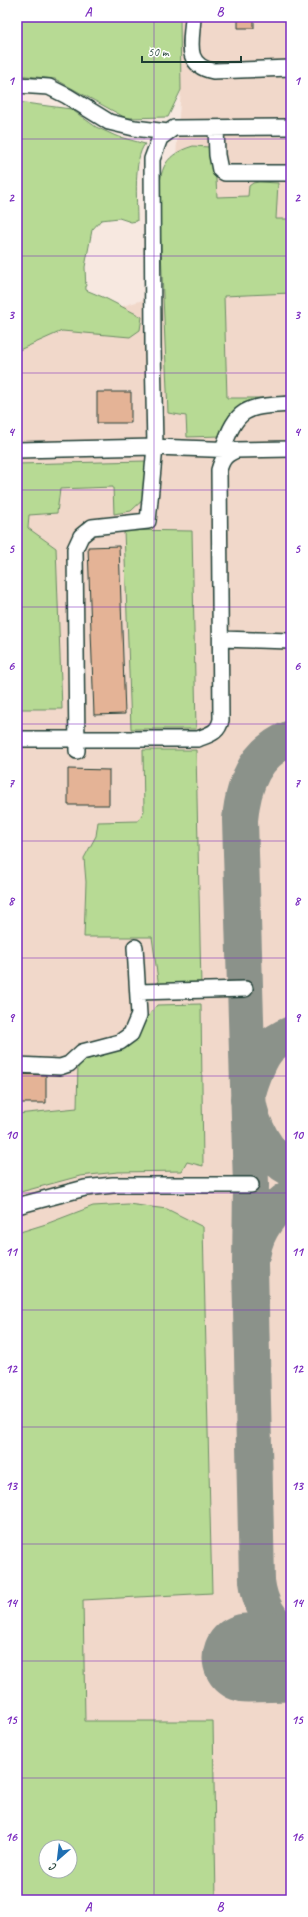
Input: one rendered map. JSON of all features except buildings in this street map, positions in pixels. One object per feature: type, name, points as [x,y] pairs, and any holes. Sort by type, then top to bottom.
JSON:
[{"type":"street","points":[[193,17],[191,56],[196,64],[202,69],[213,71],[291,68]]},
{"type":"street","points":[[17,85],[49,87],[67,96],[109,122],[134,128],[168,132]]},
{"type":"street","points":[[76,745],[75,549],[81,536],[92,527],[148,521],[155,448],[152,159],[160,138],[174,128],[291,127]]},
{"type":"street","points":[[216,128],[217,155],[220,170],[225,173],[291,173]]},
{"type":"street","points":[[17,739],[76,745],[198,739],[216,732],[221,720],[219,470],[222,459],[230,449],[230,428],[241,413],[255,407],[291,404]]},
{"type":"street","points":[[17,450],[155,448],[291,449]]},
{"type":"street","points":[[221,639],[291,640]]},
{"type":"street","points":[[17,1065],[60,1067],[69,1064],[82,1052],[126,1038],[132,1034],[139,1015],[135,947]]},
{"type":"street","points":[[138,992],[245,990]]},
{"type":"street","points":[[17,1206],[85,1188],[113,1185],[251,1185]]},
{"type":"shaded area","points":[[180,17],[291,17],[291,1900],[17,1900],[17,337],[150,298],[176,279],[176,156],[181,90]]},
{"type":"green space","points":[[17,17],[180,17],[181,90],[168,117],[126,118],[55,79],[17,75]]},
{"type":"green space","points":[[17,102],[71,109],[96,127],[116,136],[145,144],[141,151],[137,170],[137,221],[131,222],[119,218],[101,220],[92,230],[85,267],[86,290],[142,317],[140,330],[130,337],[62,331],[17,351]]},
{"type":"green space","points":[[193,146],[209,147],[215,162],[217,197],[248,196],[249,186],[253,183],[278,183],[276,219],[291,219],[291,293],[224,296],[227,398],[287,398],[252,405],[221,436],[187,437],[186,416],[168,413],[159,202],[160,182],[161,174],[168,160],[182,150]]},
{"type":"green space","points":[[146,461],[147,496],[131,511],[114,514],[113,487],[60,489],[57,513],[29,515],[28,528],[56,548],[62,709],[17,709],[17,464]]},
{"type":"green space","points":[[124,530],[192,531],[196,729],[131,729]]},
{"type":"green space","points":[[143,750],[196,750],[201,987],[159,987],[152,937],[84,937],[86,882],[84,858],[96,836],[98,822],[138,821],[144,811]]},
{"type":"green space","points":[[201,1004],[203,1166],[187,1162],[182,1171],[118,1172],[80,1176],[17,1193],[17,1114],[77,1108],[78,1063],[105,1053],[142,1024],[157,1005]]},
{"type":"green space","points":[[128,1204],[167,1209],[203,1227],[212,1593],[83,1600],[85,1721],[213,1721],[216,1900],[17,1900],[17,1233],[46,1224],[93,1206]]},
{"type":"taxiway","points":[[291,738],[268,752],[253,771],[244,794],[240,820],[251,1185],[250,1265],[257,1581],[258,1590],[267,1613],[277,1626],[291,1637]]},
{"type":"taxiway","points":[[291,1034],[274,1043],[263,1055],[251,1082],[248,1095],[253,1120],[262,1140],[275,1157],[282,1164],[291,1169]]},
{"type":"taxiway","points":[[253,1252],[261,1228],[277,1207],[291,1197]]},
{"type":"runway","points":[[247,1658],[291,1657]]}]
